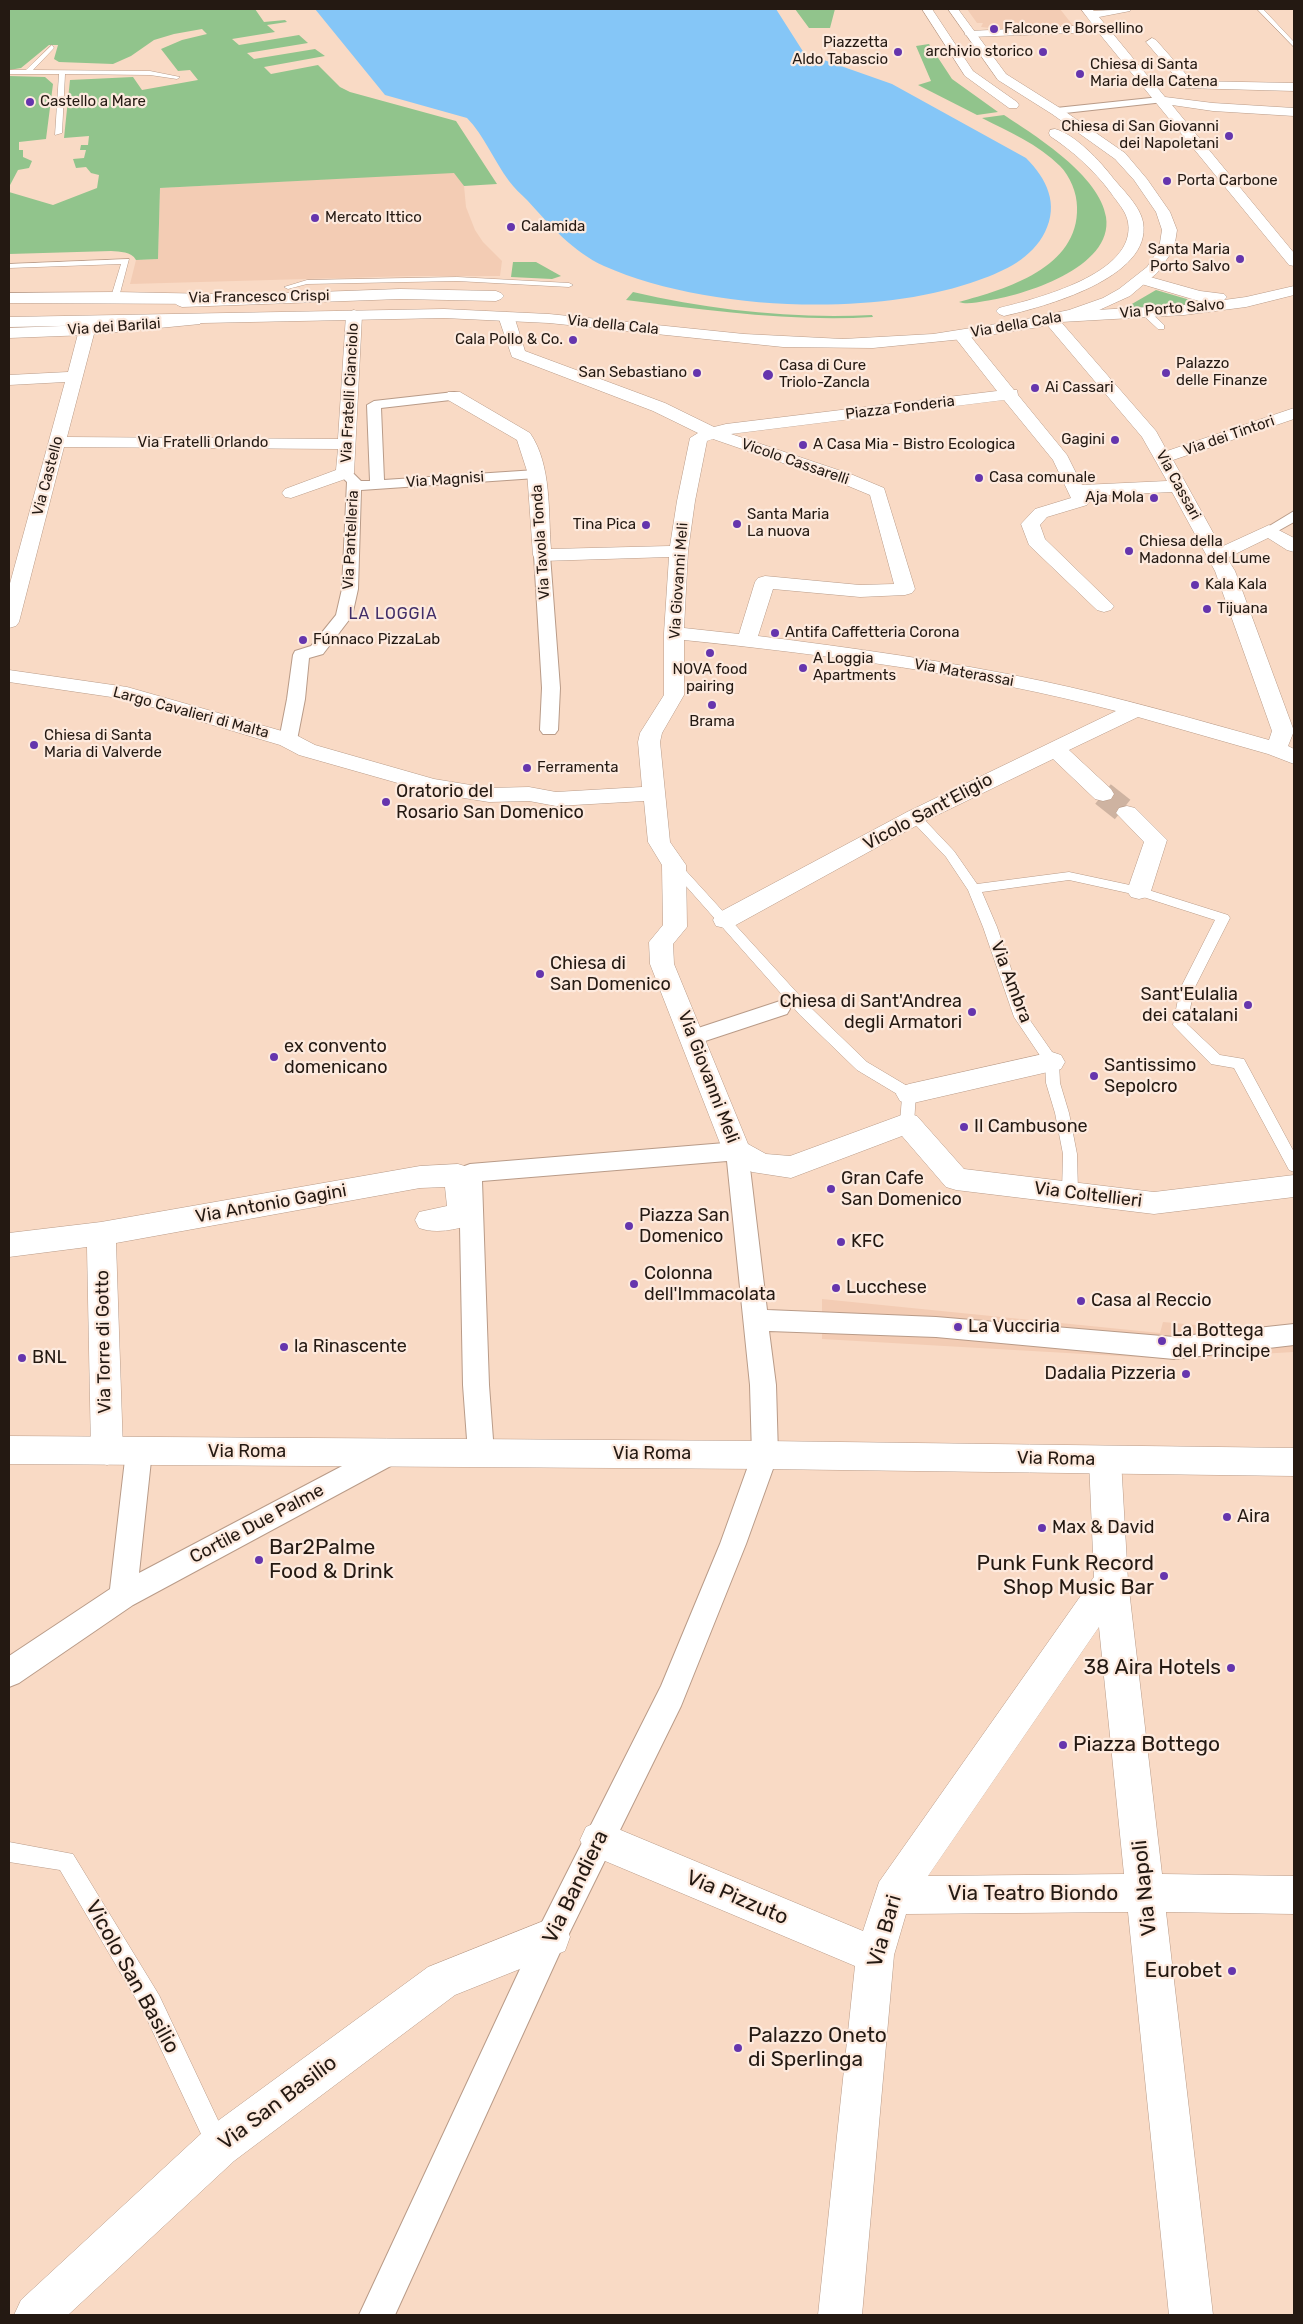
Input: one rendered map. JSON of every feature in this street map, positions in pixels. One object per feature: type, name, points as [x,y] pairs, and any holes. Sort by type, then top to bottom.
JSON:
[{"type":"street","points":[[927,9],[969,73],[1027,114]]},
{"type":"street","name":"Via della Cala","points":[[506,316],[784,342],[869,343],[962,335],[1056,319],[1092,308],[1118,296],[1143,280],[1162,258],[1169,244],[1171,229],[1165,212],[1131,167],[1120,156],[1056,111],[1002,77],[990,64],[953,9]]},
{"type":"street","points":[[1088,12],[1126,9]]},
{"type":"street","points":[[1088,12],[1294,262]]},
{"type":"street","points":[[970,34],[1101,28]]},
{"type":"street","points":[[1152,42],[1190,85],[1294,87]]},
{"type":"street","points":[[1056,111],[1097,108],[1118,102],[1160,100],[1213,107],[1289,111],[1294,123]]},
{"type":"street","name":"Via della Cala","points":[[990,313],[1045,301],[1097,279],[1123,257],[1131,247],[1135,236],[1137,227],[1132,212],[1101,169],[1076,147],[1044,125]]},
{"type":"street","name":"Via Porto Salvo","points":[[1143,280],[1206,297],[1288,292]]},
{"type":"street","name":"Via Porto Salvo","points":[[1056,319],[1146,314],[1208,308],[1288,292]]},
{"type":"street","name":"Via Francesco Crispi","points":[[9,298],[225,299],[408,294],[510,297]]},
{"type":"street","points":[[9,310],[225,299]]},
{"type":"street","name":"Via Francesco Crispi","points":[[219,319],[446,313],[506,316]]},
{"type":"street","name":"Via Fratelli Cianciolo","points":[[291,493],[350,479],[348,444],[354,316]]},
{"type":"street","name":"Vicolo Cassarelli","points":[[506,316],[518,354],[659,407],[712,433],[848,479],[878,492],[904,589],[860,592],[765,582],[747,640]]},
{"type":"street","points":[[9,322],[219,319]]},
{"type":"street","name":"Via dei Barilai","points":[[9,333],[87,330],[219,319]]},
{"type":"street","name":"Via Cassari","points":[[1056,319],[1150,435],[1217,556],[1225,571],[1287,744]]},
{"type":"street","name":"Via Castello","points":[[9,622],[87,330]]},
{"type":"street","points":[[962,335],[1061,459],[1081,501],[1041,513],[1030,524],[1036,541],[1104,606]]},
{"type":"street","points":[[9,380],[75,376]]},
{"type":"street","name":"Piazza Fonderia","points":[[712,433],[726,429],[1011,394]]},
{"type":"street","points":[[377,484],[374,405],[454,396]]},
{"type":"street","name":"Via Tavola Tonda","points":[[454,396],[524,437],[530,449],[536,474],[551,688],[549,730]]},
{"type":"street","name":"Via dei Tintori","points":[[1163,458],[1294,413]]},
{"type":"street","name":"Via Giovanni Meli","points":[[653,794],[649,742],[652,733],[674,695],[674,633],[679,551],[686,501],[699,438],[712,433]]},
{"type":"street","name":"Via Fratelli Orlando","points":[[58,442],[348,444]]},
{"type":"street","name":"Via Magnisi","points":[[350,479],[377,484],[536,474]]},
{"type":"street","name":"Via Pantelleria","points":[[298,745],[296,699],[301,655],[317,650],[344,616],[350,589],[350,479]]},
{"type":"street","points":[[1076,491],[1178,486]]},
{"type":"street","points":[[1217,556],[1269,531],[1294,516]]},
{"type":"street","points":[[1269,531],[1294,546]]},
{"type":"street","points":[[542,555],[679,551]]},
{"type":"street","name":"Via Materassai","points":[[674,633],[747,640],[1008,680],[1135,710],[1249,741],[1287,744]]},
{"type":"street","name":"Largo Cavalieri di Malta","points":[[9,676],[127,693],[433,786],[489,795],[529,794],[556,798],[653,794]]},
{"type":"street","name":"Vicolo Sant'Eligio","points":[[725,920],[915,817],[1135,710]]},
{"type":"street","points":[[1054,748],[1103,794]]},
{"type":"street","points":[[653,794],[659,842],[674,865]]},
{"type":"street","points":[[1127,813],[1156,840],[1139,891]]},
{"type":"street","name":"Via Giovanni Meli","points":[[674,865],[675,927],[661,942],[662,964],[694,1037],[737,1151],[762,1164],[791,1166],[907,1123]]},
{"type":"street","points":[[694,1037],[780,1009]]},
{"type":"street","points":[[909,1094],[1052,1062]]},
{"type":"street","name":"Via Coltellieri","points":[[907,1123],[956,1179],[1154,1202],[1294,1186]]},
{"type":"street","points":[[464,1174],[737,1151],[763,1385],[765,1455]]},
{"type":"street","points":[[429,1220],[462,1216],[464,1174]]},
{"type":"street","points":[[464,1174],[481,1453]]},
{"type":"street","name":"Via Antonio Gagini","points":[[9,1245],[101,1234],[420,1177],[464,1174]]},
{"type":"street","name":"Via Torre di Gotto","points":[[101,1234],[107,1451]]},
{"type":"street","points":[[756,1320],[936,1327],[1174,1348],[1294,1335]]},
{"type":"street","name":"Via Roma","points":[[9,1450],[765,1455],[1294,1462]]},
{"type":"street","points":[[123,1596],[139,1451]]},
{"type":"street","name":"Cortile Due Palme","points":[[9,1673],[123,1596],[391,1452]]},
{"type":"street","name":"Via Bandiera","points":[[377,2315],[550,1937],[671,1696],[733,1544],[765,1455]]},
{"type":"street","name":"Via Napoli","points":[[1105,1460],[1111,1581],[1191,2315]]},
{"type":"street","name":"Via Bari","points":[[840,2315],[874,1955],[892,1895],[1111,1581]]},
{"type":"street","name":"Via Pizzuto","points":[[599,1840],[874,1955]]},
{"type":"street","name":"Via Teatro Biondo","points":[[892,1895],[1145,1893],[1294,1895]]},
{"type":"street","name":"Via San Basilio","points":[[36,2315],[219,2146],[442,1981],[550,1937]]},
{"type":"lane","points":[[1260,9],[1294,45]]},
{"type":"lane","points":[[28,72],[52,47]]},
{"type":"lane","points":[[9,72],[150,74],[177,77]]},
{"type":"lane","points":[[58,133],[62,73]]},
{"type":"lane","points":[[9,266],[126,261],[115,297]]},
{"type":"lane","points":[[288,287],[307,282],[457,278],[569,286]]},
{"type":"lane","points":[[1146,314],[1161,327]]},
{"type":"lane","name":"Via Ambra","points":[[915,817],[950,854],[974,889],[990,927],[1021,1017],[1052,1062]]},
{"type":"lane","points":[[674,865],[805,1011],[862,1066],[909,1094],[907,1123]]},
{"type":"lane","points":[[974,889],[1069,876],[1139,891],[1223,918],[1188,989],[1180,1025],[1216,1060],[1238,1064],[1294,1166]]},
{"type":"lane","points":[[1052,1062],[1053,1083],[1070,1154],[1070,1192]]},
{"type":"lane","name":"Vicolo San Basilio","points":[[9,1852],[66,1861],[151,2003],[219,2146]]},
{"type":"shaded area","points":[[967,9],[1060,9],[1075,28],[1007,30],[981,27],[983,23],[977,23]]},
{"type":"shaded area","name":"Mercato Ittico","points":[[455,172],[464,186],[466,207],[475,230],[483,242],[502,261],[500,276],[411,276],[130,284],[136,260],[158,259],[160,188]]},
{"type":"shaded area","name":"La Vucciria","points":[[822,1299],[1160,1333],[1163,1322],[1251,1330],[1294,1324],[1294,1352],[1172,1359],[822,1339]]},
{"type":"green space","points":[[9,9],[255,9],[264,22],[285,20],[287,22],[267,25],[275,32],[232,39],[239,45],[299,35],[308,43],[247,53],[254,59],[315,49],[325,56],[264,67],[271,74],[318,65],[340,87],[350,92],[456,121],[497,184],[464,186],[454,173],[160,188],[158,259],[136,260],[128,253],[111,251],[9,254],[9,192],[53,205],[97,188],[99,175],[91,173],[86,167],[76,168],[73,159],[84,158],[86,150],[80,150],[81,145],[88,145],[89,136],[64,138],[70,80],[133,77],[142,90],[198,80],[190,70],[178,71],[161,49],[182,40],[207,34],[202,29],[154,40],[131,56],[113,64],[59,62],[54,59],[58,45],[49,45],[21,68],[9,70]]},
{"type":"green space","points":[[795,9],[835,9],[830,28],[809,28]]},
{"type":"green space","points":[[929,44],[952,79],[998,112],[977,115],[918,85],[931,81],[916,46]]},
{"type":"green space","points":[[9,76],[45,77],[53,84],[46,139],[19,142],[19,150],[23,150],[23,157],[32,161],[29,168],[18,170],[9,187]]},
{"type":"green space","points":[[1004,115],[1065,158],[1080,172],[1101,202],[1106,217],[1105,235],[1096,251],[1081,265],[1042,286],[1001,298],[962,303],[959,302],[998,290],[1036,272],[1053,260],[1066,246],[1074,228],[1077,207],[1076,196],[1064,170],[1033,145],[982,118]]},
{"type":"green space","points":[[513,262],[536,262],[561,276],[552,279],[511,277]]},
{"type":"green space","points":[[1156,290],[1204,304],[1131,310],[1125,308]]},
{"type":"green space","points":[[633,292],[692,304],[752,312],[812,316],[872,315],[873,317],[811,318],[780,316],[626,300]]},
{"type":"water","points":[[315,9],[776,9],[804,53],[892,84],[1026,158],[1040,174],[1049,192],[1051,212],[1049,222],[1045,232],[1033,249],[1008,268],[979,280],[937,292],[891,300],[842,304],[791,304],[740,300],[691,293],[645,281],[604,266],[582,253],[562,237],[511,184],[479,132],[467,118],[385,95]]},
{"type":"tunnel","points":[[1103,794],[1127,813]]},
{"type":"place","name":"Falcone e Borsellino","points":[[994,29]]},
{"type":"place","name":"Piazzetta Aldo Tabascio","points":[[898,52]]},
{"type":"place","name":"archivio storico","points":[[1043,52]]},
{"type":"place","name":"Chiesa di Santa Maria della Catena","points":[[1080,74]]},
{"type":"place","name":"Castello a Mare","points":[[30,102]]},
{"type":"place","name":"Chiesa di San Giovanni dei Napoletani","points":[[1229,136]]},
{"type":"place","name":"Porta Carbone","points":[[1167,181]]},
{"type":"place","name":"Mercato Ittico","points":[[315,218]]},
{"type":"place","name":"Calamida","points":[[511,227]]},
{"type":"place","name":"Santa Maria Porto Salvo","points":[[1240,259]]},
{"type":"place","name":"Cala Pollo & Co.","points":[[573,340]]},
{"type":"place","name":"San Sebastiano","points":[[697,373]]},
{"type":"place","name":"Palazzo delle Finanze","points":[[1166,373]]},
{"type":"place","name":"Casa di Cure Triolo-Zancla","points":[[768,375]]},
{"type":"place","name":"Ai Cassari","points":[[1035,388]]},
{"type":"place","name":"Gagini","points":[[1115,440]]},
{"type":"place","name":"A Casa Mia - Bistro Ecologica","points":[[803,445]]},
{"type":"place","name":"Casa comunale","points":[[979,478]]},
{"type":"place","name":"Aja Mola","points":[[1154,498]]},
{"type":"place","name":"Santa Maria La nuova","points":[[737,524]]},
{"type":"place","name":"Tina Pica","points":[[646,525]]},
{"type":"place","name":"Chiesa della Madonna del Lume","points":[[1129,551]]},
{"type":"place","name":"Kala Kala","points":[[1195,585]]},
{"type":"place","name":"Tijuana","points":[[1207,609]]},
{"type":"place","name":"Antifa Caffetteria Corona","points":[[775,633]]},
{"type":"place","name":"Fúnnaco PizzaLab","points":[[303,640]]},
{"type":"place","name":"NOVA food pairing","points":[[710,653]]},
{"type":"place","name":"A Loggia Apartments","points":[[803,668]]},
{"type":"place","name":"Brama","points":[[712,705]]},
{"type":"place","name":"Chiesa di Santa Maria di Valverde","points":[[34,745]]},
{"type":"place","name":"Ferramenta","points":[[527,768]]},
{"type":"place","name":"Oratorio del Rosario San Domenico","points":[[386,802]]},
{"type":"place","name":"Chiesa di San Domenico","points":[[540,974]]},
{"type":"place","name":"Sant'Eulalia dei catalani","points":[[1248,1005]]},
{"type":"place","name":"Chiesa di Sant'Andrea degli Armatori","points":[[972,1012]]},
{"type":"place","name":"ex convento domenicano","points":[[274,1057]]},
{"type":"place","name":"Santissimo Sepolcro","points":[[1094,1076]]},
{"type":"place","name":"Il Cambusone","points":[[964,1127]]},
{"type":"place","name":"Gran Cafe San Domenico","points":[[831,1189]]},
{"type":"place","name":"Piazza San Domenico","points":[[629,1226]]},
{"type":"place","name":"KFC","points":[[841,1242]]},
{"type":"place","name":"Colonna dell'Immacolata","points":[[634,1284]]},
{"type":"place","name":"Lucchese","points":[[836,1288]]},
{"type":"place","name":"Casa al Reccio","points":[[1081,1301]]},
{"type":"place","name":"La Vucciria","points":[[958,1327]]},
{"type":"place","name":"La Bottega del Principe","points":[[1162,1341]]},
{"type":"place","name":"la Rinascente","points":[[284,1347]]},
{"type":"place","name":"BNL","points":[[22,1358]]},
{"type":"place","name":"Dadalia Pizzeria","points":[[1186,1374]]},
{"type":"place","name":"Aira","points":[[1227,1517]]},
{"type":"place","name":"Max & David","points":[[1042,1528]]},
{"type":"place","name":"Bar2Palme Food & Drink","points":[[259,1560]]},
{"type":"place","name":"Punk Funk Record Shop Music Bar","points":[[1164,1576]]},
{"type":"place","name":"38 Aira Hotels","points":[[1231,1668]]},
{"type":"place","name":"Piazza Bottego","points":[[1063,1745]]},
{"type":"place","name":"Eurobet","points":[[1232,1971]]},
{"type":"place","name":"Palazzo Oneto di Sperlinga","points":[[738,2048]]},
{"type":"district","name":"LA LOGGIA","points":[[393,614]]}]
